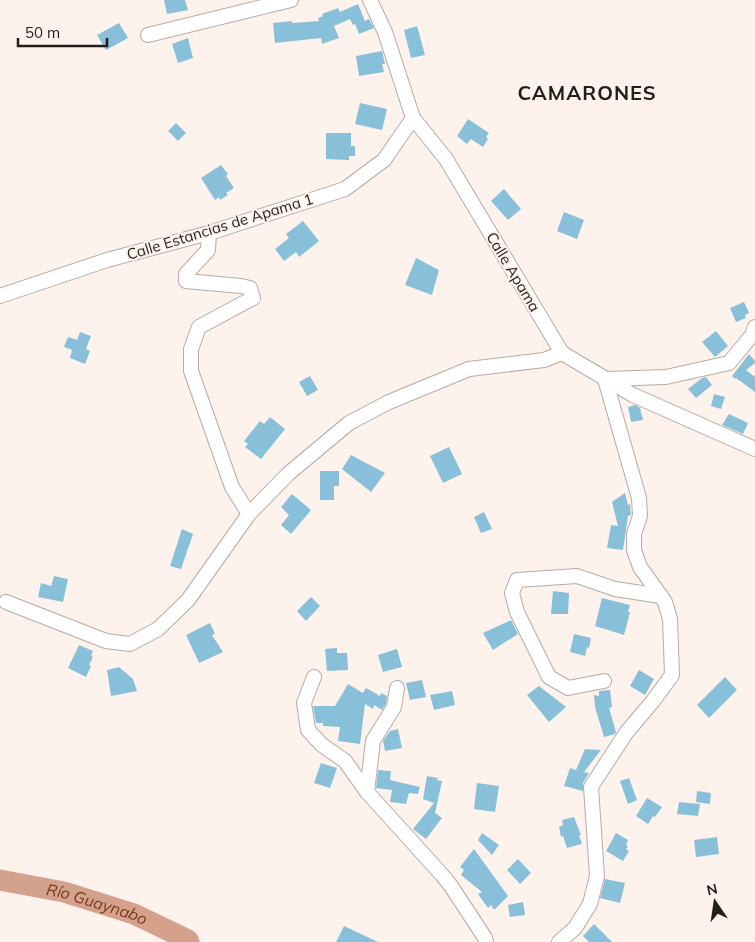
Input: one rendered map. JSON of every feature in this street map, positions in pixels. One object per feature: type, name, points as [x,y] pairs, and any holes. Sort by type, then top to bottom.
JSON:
[{"type":"street","points":[[148,36],[291,0]]},
{"type":"street","name":"Calle Apama","points":[[370,0],[386,32],[413,118],[446,159],[562,353],[633,395],[755,448]]},
{"type":"street","name":"Calle Estancias de Apama 1","points":[[0,296],[107,260],[209,233],[345,188],[384,160],[413,118]]},
{"type":"street","points":[[209,233],[208,250],[186,274],[186,281],[250,288],[253,298],[199,327],[190,350],[191,371],[232,487],[249,514]]},
{"type":"street","points":[[559,942],[575,928],[590,904],[597,876],[592,787],[626,733],[672,675],[670,619],[665,602],[640,567],[634,550],[634,534],[640,516],[638,498],[606,379],[666,378],[730,363],[754,334]]},
{"type":"street","points":[[6,602],[106,641],[130,644],[158,629],[188,600],[249,514],[288,474],[349,423],[389,402],[469,368],[544,360],[562,353]]},
{"type":"street","points":[[604,681],[568,688],[549,677],[516,612],[512,594],[517,580],[577,576],[616,590],[661,596]]},
{"type":"street","points":[[314,677],[304,702],[308,730],[322,745],[344,761],[367,792],[451,886],[486,942]]},
{"type":"street","points":[[367,792],[373,741],[394,707],[397,688]]},
{"type":"building","points":[[164,0],[185,0],[188,10],[167,14]]},
{"type":"building","points":[[358,4],[365,21],[369,19],[374,28],[359,34],[355,24],[353,25],[350,19],[334,26],[339,38],[322,44],[321,38],[275,43],[273,23],[319,21],[318,18],[323,16],[322,14],[338,8],[340,12]]},
{"type":"building","points":[[119,23],[128,38],[106,50],[97,35]]},
{"type":"building","points":[[417,26],[425,55],[411,58],[404,30]]},
{"type":"building","points":[[188,38],[193,58],[178,63],[172,44]]},
{"type":"building","points":[[382,51],[385,64],[382,64],[384,72],[359,76],[356,56]]},
{"type":"building","points":[[360,103],[387,109],[382,130],[355,124]]},
{"type":"building","points":[[468,119],[489,133],[483,147],[471,139],[467,144],[457,136]]},
{"type":"building","points":[[176,123],[186,133],[178,141],[168,131]]},
{"type":"building","points":[[326,133],[351,133],[351,146],[355,146],[355,156],[349,156],[349,160],[326,159]]},
{"type":"building","points":[[221,165],[228,174],[226,176],[234,188],[226,193],[228,195],[220,200],[219,197],[215,200],[201,178]]},
{"type":"building","points":[[504,189],[521,209],[508,220],[491,201]]},
{"type":"building","points":[[564,212],[584,220],[577,239],[557,231]]},
{"type":"building","points":[[303,221],[319,241],[299,257],[296,252],[284,261],[275,249],[289,238],[286,234]]},
{"type":"building","points":[[416,258],[439,270],[432,295],[405,285]]},
{"type":"building","points":[[744,302],[749,313],[745,315],[746,318],[736,322],[730,308]]},
{"type":"building","points":[[716,331],[728,346],[715,357],[702,342]]},
{"type":"building","points":[[80,332],[91,336],[86,349],[90,351],[85,364],[70,358],[72,350],[64,347],[68,337],[77,340]]},
{"type":"building","points":[[749,354],[755,363],[746,370],[755,377],[755,392],[732,376]]},
{"type":"building","points":[[310,376],[318,390],[307,396],[299,382]]},
{"type":"building","points":[[706,377],[712,385],[696,398],[688,389]]},
{"type":"building","points":[[714,394],[725,397],[721,409],[711,406]]},
{"type":"building","points":[[635,405],[640,408],[643,420],[631,422],[628,407]]},
{"type":"building","points":[[729,414],[748,423],[743,434],[722,425]]},
{"type":"building","points":[[270,417],[285,429],[261,459],[245,447],[248,444],[244,441],[260,421],[264,424]]},
{"type":"building","points":[[449,447],[462,474],[443,483],[430,456]]},
{"type":"building","points":[[351,455],[385,473],[371,492],[342,469]]},
{"type":"building","points":[[320,471],[339,471],[339,486],[334,486],[334,500],[320,500]]},
{"type":"building","points":[[625,493],[628,505],[630,504],[631,515],[628,516],[623,550],[607,548],[611,525],[618,526],[612,502]]},
{"type":"building","points":[[292,494],[311,510],[291,534],[281,525],[289,515],[281,507]]},
{"type":"building","points":[[484,512],[492,529],[481,533],[474,517]]},
{"type":"building","points":[[182,529],[193,534],[181,569],[170,566]]},
{"type":"building","points":[[54,576],[68,579],[63,602],[38,597],[41,583],[51,586]]},
{"type":"building","points":[[553,591],[569,593],[568,614],[551,614]]},
{"type":"building","points":[[311,597],[320,606],[306,621],[297,611]]},
{"type":"building","points":[[602,598],[630,605],[624,635],[595,626]]},
{"type":"building","points":[[511,620],[518,634],[493,650],[483,633]]},
{"type":"building","points":[[210,623],[215,634],[212,635],[223,652],[199,663],[186,635]]},
{"type":"building","points":[[574,634],[591,638],[585,656],[570,652]]},
{"type":"building","points":[[79,645],[93,651],[91,656],[93,657],[89,665],[91,666],[86,677],[68,668]]},
{"type":"building","points":[[337,648],[337,653],[347,653],[348,670],[327,671],[325,649]]},
{"type":"building","points":[[397,649],[402,667],[383,672],[378,655]]},
{"type":"building","points":[[119,667],[133,679],[137,691],[111,696],[107,670]]},
{"type":"building","points":[[639,670],[654,679],[645,695],[630,686]]},
{"type":"building","points":[[725,677],[737,690],[709,718],[697,705]]},
{"type":"building","points":[[422,680],[426,697],[410,700],[406,683]]},
{"type":"building","points":[[348,684],[363,693],[366,688],[380,696],[381,693],[387,696],[386,704],[382,710],[374,705],[373,709],[365,704],[360,744],[338,741],[340,727],[323,726],[323,723],[316,723],[313,706],[335,706]]},
{"type":"building","points":[[539,686],[566,707],[549,722],[527,695]]},
{"type":"building","points":[[610,690],[612,707],[609,708],[616,732],[604,737],[595,707],[594,695],[599,696],[599,691]]},
{"type":"building","points":[[452,691],[455,705],[434,710],[430,695]]},
{"type":"building","points":[[398,729],[402,748],[385,751],[383,741],[390,731]]},
{"type":"building","points":[[585,749],[601,750],[584,772],[589,773],[583,783],[583,791],[564,786],[570,768],[576,770]]},
{"type":"building","points":[[321,763],[337,768],[330,788],[314,783]]},
{"type":"building","points":[[378,770],[391,771],[390,780],[420,787],[418,794],[409,793],[406,804],[390,802],[392,790],[376,788]]},
{"type":"building","points":[[427,776],[438,778],[437,780],[442,781],[435,813],[442,818],[426,839],[413,829],[434,803],[423,799]]},
{"type":"building","points":[[629,778],[637,800],[628,804],[620,781]]},
{"type":"building","points":[[477,783],[499,786],[495,812],[474,809]]},
{"type":"building","points":[[697,791],[711,793],[710,804],[696,802]]},
{"type":"building","points":[[647,798],[662,807],[648,824],[636,816]]},
{"type":"building","points":[[679,802],[700,804],[698,816],[677,814]]},
{"type":"building","points":[[574,817],[581,835],[579,835],[582,844],[567,848],[563,836],[561,837],[559,827],[563,825],[562,820]]},
{"type":"building","points":[[482,833],[499,845],[492,855],[478,840]]},
{"type":"building","points":[[616,833],[628,840],[626,849],[629,851],[623,861],[606,851]]},
{"type":"building","points":[[717,837],[719,854],[696,857],[694,840]]},
{"type":"building","points":[[474,849],[508,896],[494,910],[491,905],[488,908],[478,894],[482,892],[461,875],[464,870],[460,867]]},
{"type":"building","points":[[518,859],[531,873],[520,884],[507,870]]},
{"type":"building","points":[[605,879],[625,883],[620,903],[600,898]]},
{"type":"building","points":[[523,902],[525,915],[510,917],[508,905]]},
{"type":"building","points":[[594,924],[612,942],[589,942],[583,936]]},
{"type":"building","points":[[344,926],[378,942],[336,942]]},
{"type":"waterway","name":"Río Guaynabo","points":[[0,880],[64,892],[134,914],[189,942]]},
{"type":"district","name":"CAMARONES","points":[[587,93]]}]
